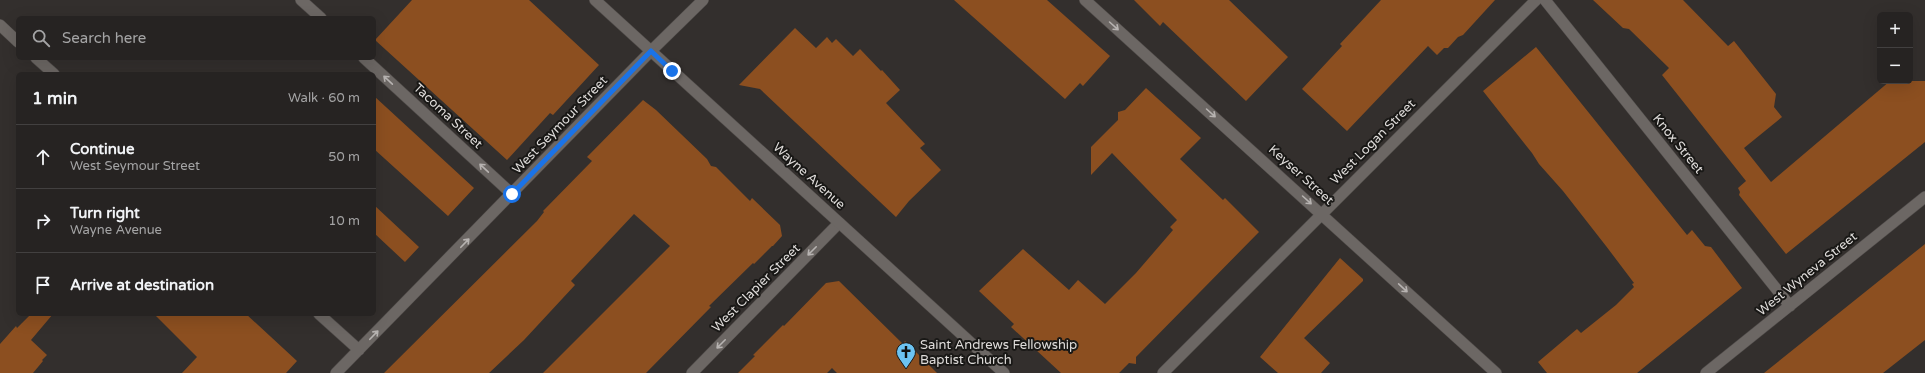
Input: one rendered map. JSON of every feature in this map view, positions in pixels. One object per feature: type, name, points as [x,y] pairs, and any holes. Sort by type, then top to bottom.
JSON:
[{"type":"street","points":[[301,0],[318,16]]},
{"type":"street","name":"Wayne Avenue","points":[[595,0],[1004,373]]},
{"type":"street","name":"West Seymour Street","points":[[336,373],[651,51],[703,0]]},
{"type":"street","name":"Keyser Street","points":[[1085,0],[1322,213],[1496,373]]},
{"type":"street","name":"West Logan Street","points":[[1163,373],[1536,0]]},
{"type":"street","name":"Knox Street","points":[[1545,0],[1790,306]]},
{"type":"street","points":[[0,26],[16,40]]},
{"type":"street","points":[[38,60],[52,72]]},
{"type":"street","name":"Tacoma Street","points":[[366,60],[512,194]]},
{"type":"street","name":"West Wyneva Street","points":[[1706,373],[1925,197]]},
{"type":"street","name":"West Clapier Street","points":[[692,373],[840,223]]},
{"type":"street","points":[[321,316],[359,350]]},
{"type":"building","points":[[412,0],[529,0],[599,65],[553,115],[550,113],[507,160],[376,41],[376,39]]},
{"type":"building","points":[[954,0],[1047,0],[1110,56],[1083,86],[1080,83],[1065,99]]},
{"type":"building","points":[[1134,0],[1229,0],[1288,57],[1246,101],[1163,22],[1160,26]]},
{"type":"building","points":[[1381,0],[1495,0],[1463,35],[1458,37],[1448,48],[1444,48],[1437,55],[1428,46],[1347,131],[1302,89],[1342,46],[1340,44]]},
{"type":"building","points":[[1593,0],[1683,0],[1728,46],[1734,41],[1776,94],[1774,107],[1782,117],[1744,148],[1771,182],[1886,84],[1913,84],[1913,81],[1925,81],[1925,142],[1786,254],[1739,195],[1740,192],[1738,188],[1746,181],[1662,75],[1669,68],[1629,29],[1623,28]]},
{"type":"building","points":[[795,28],[816,48],[827,37],[832,43],[836,39],[853,56],[860,49],[900,90],[886,103],[925,144],[920,148],[941,170],[909,201],[896,217],[760,89],[739,85]]},
{"type":"building","points":[[1536,47],[1687,235],[1692,230],[1705,246],[1711,247],[1742,288],[1637,373],[1547,373],[1538,362],[1577,329],[1581,333],[1616,305],[1634,287],[1632,284],[1634,283],[1483,91]]},
{"type":"building","points":[[1146,88],[1201,138],[1180,159],[1223,200],[1225,198],[1259,232],[1136,357],[1136,364],[1129,363],[1119,373],[1061,373],[1011,327],[1014,324],[979,291],[1023,249],[1069,290],[1078,280],[1105,304],[1136,273],[1173,230],[1170,227],[1177,220],[1112,153],[1091,175],[1091,147],[1118,120],[1118,112],[1125,110]]},
{"type":"building","points":[[376,98],[474,188],[448,216],[376,151]]},
{"type":"building","points":[[643,100],[656,110],[707,159],[711,166],[716,167],[750,201],[752,198],[780,225],[782,236],[773,246],[754,264],[753,263],[709,306],[711,307],[646,373],[543,373],[670,246],[634,214],[571,281],[575,285],[524,340],[489,373],[384,373],[537,221],[544,212],[543,211],[592,161],[587,157]]},
{"type":"building","points":[[376,207],[419,247],[405,262],[376,235]]},
{"type":"building","points":[[1925,244],[1925,340],[1883,373],[1764,373]]},
{"type":"building","points":[[1340,258],[1363,279],[1363,281],[1304,338],[1330,363],[1321,373],[1278,373],[1260,357]]},
{"type":"building","points":[[839,281],[903,344],[905,341],[937,373],[837,373],[832,368],[827,373],[738,373],[755,356],[753,355],[826,283]]},
{"type":"building","points":[[29,316],[51,316],[31,340],[47,355],[33,373],[0,373],[0,344],[16,326],[17,328]]},
{"type":"building","points":[[156,316],[248,316],[297,361],[286,373],[182,373],[197,357]]},
{"type":"place","name":"Saint Andrews Fellowship Baptist Church","points":[[906,369]]},
{"type":"route","points":[[512,194],[651,51],[672,71]]}]
